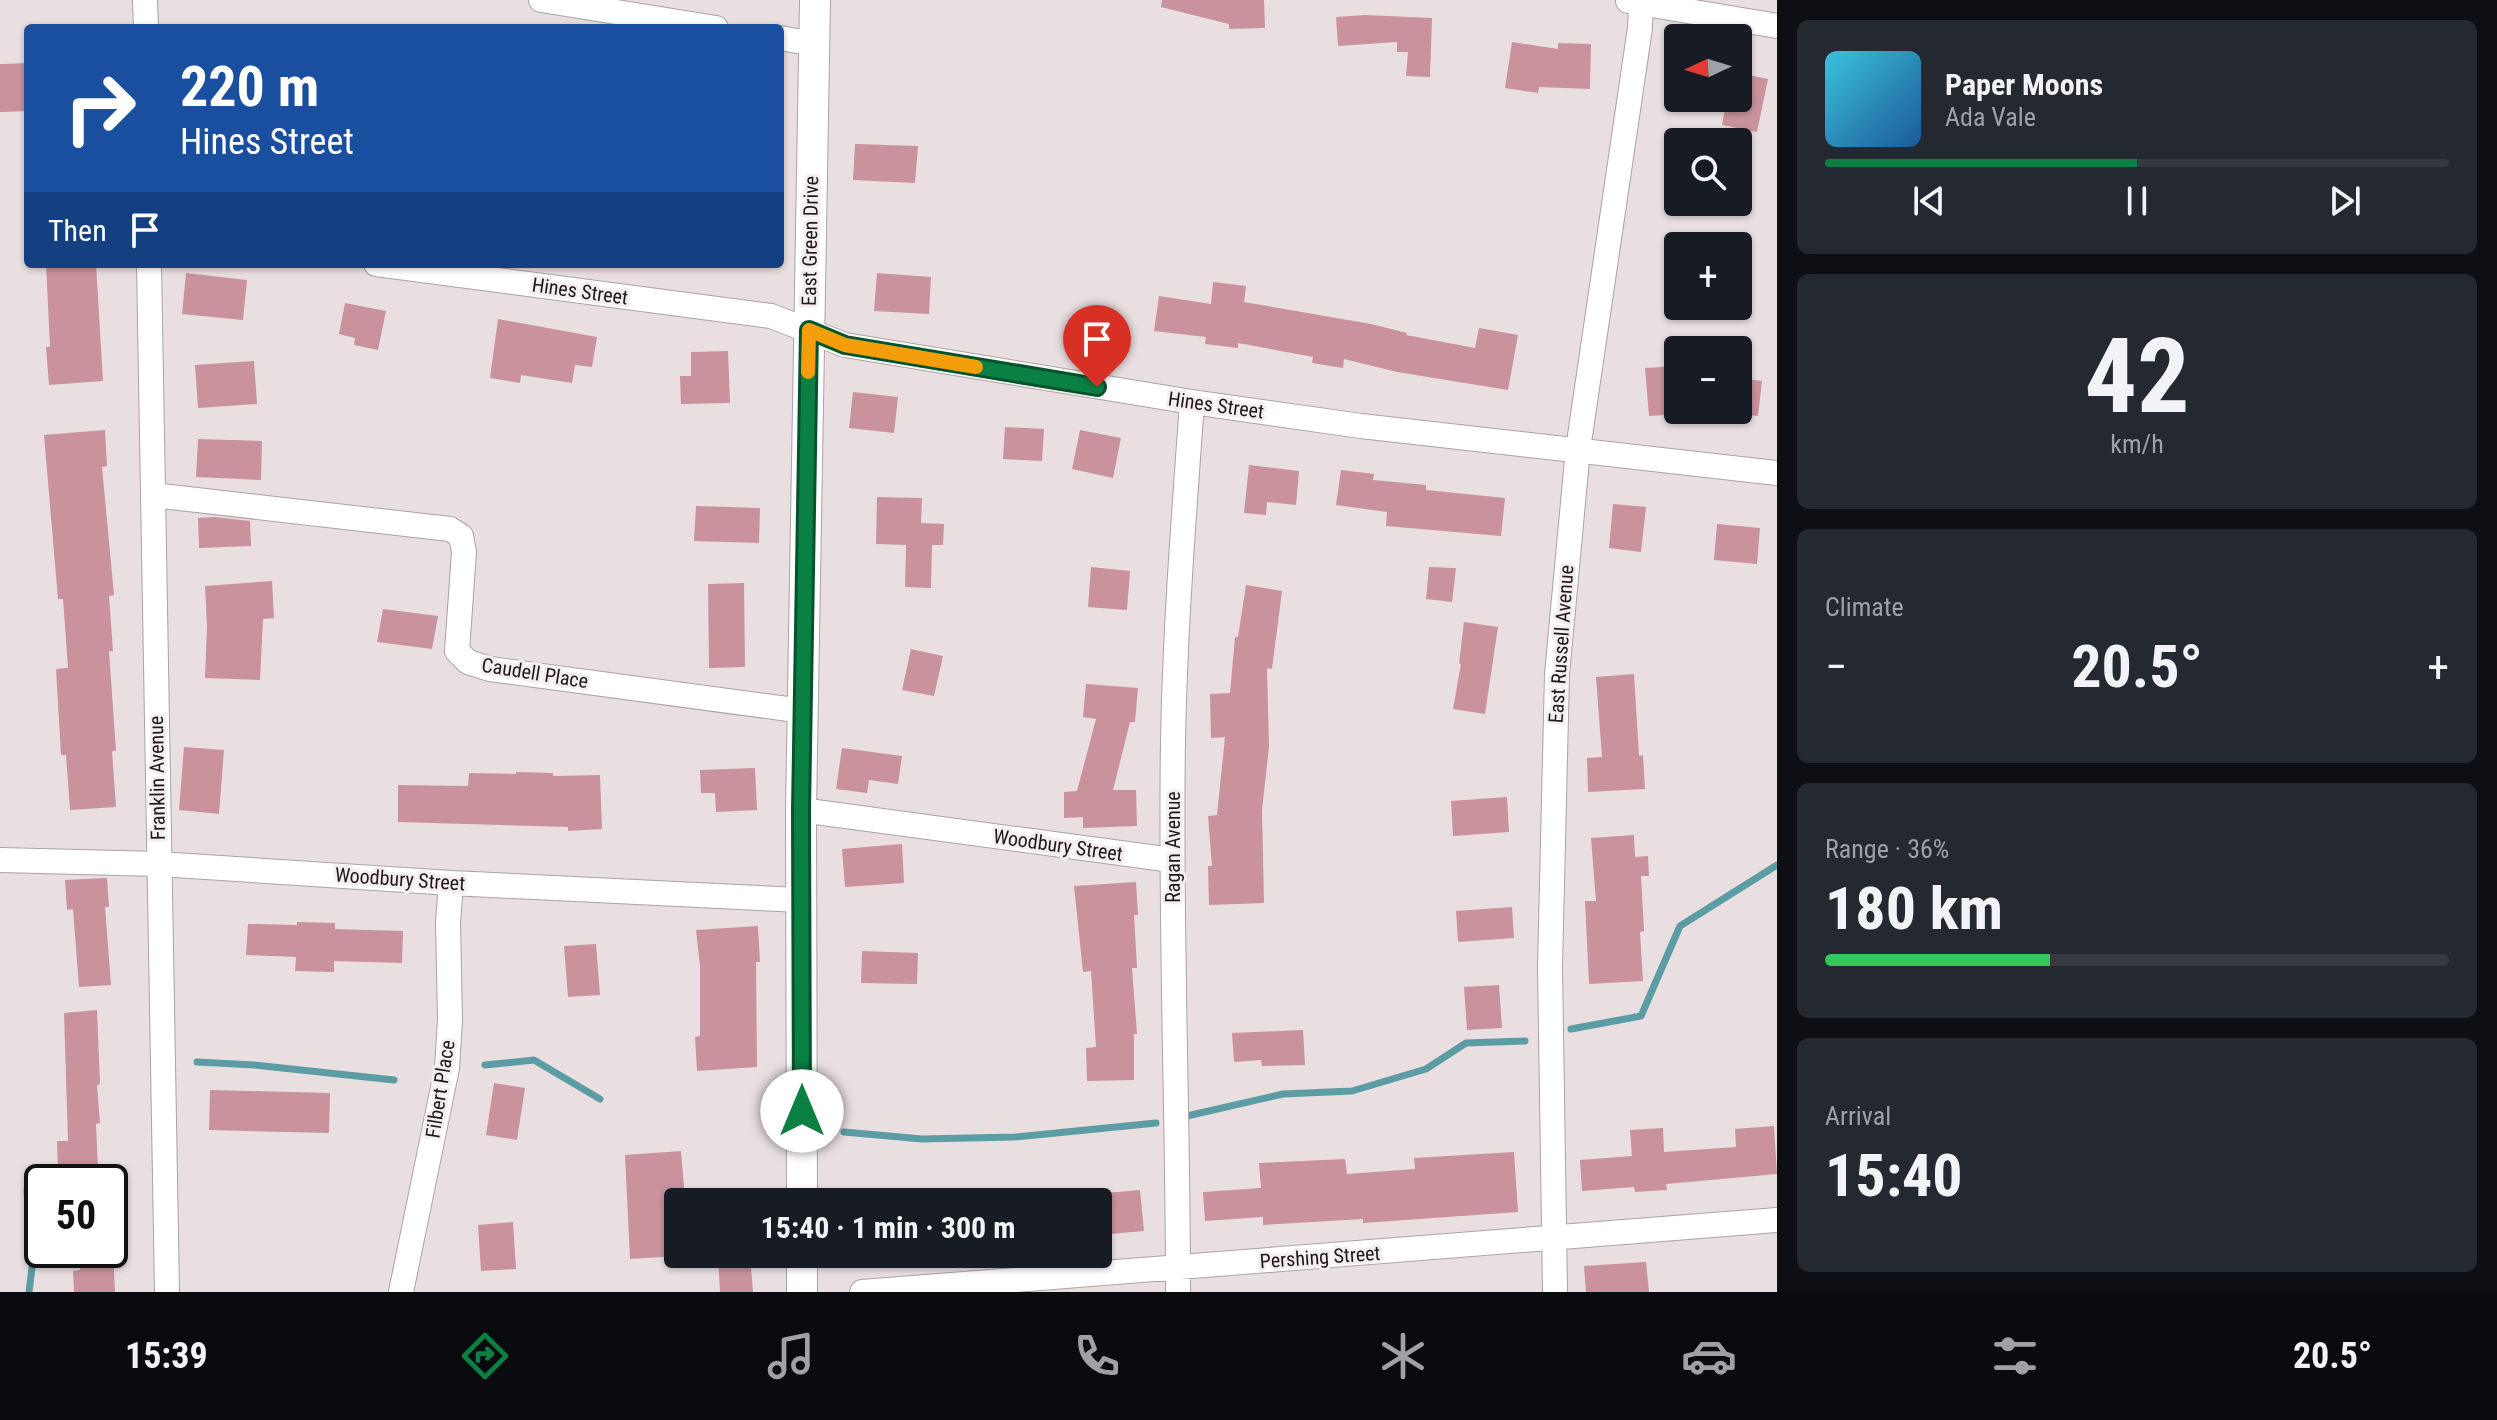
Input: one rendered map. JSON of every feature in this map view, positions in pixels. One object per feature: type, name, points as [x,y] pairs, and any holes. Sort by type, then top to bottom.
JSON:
[{"type":"main road","name":"East Green Drive","points":[[802,1188],[800,900],[815,0]]},
{"type":"main road","points":[[802,1268],[802,1292]]},
{"type":"street","points":[[145,0],[146,24]]},
{"type":"street","points":[[541,0],[691,24]]},
{"type":"street","points":[[1636,1],[1777,26]]},
{"type":"street","name":"East Russell Avenue","points":[[1555,1292],[1550,967],[1557,674],[1578,449],[1640,28],[1636,1]]},
{"type":"street","points":[[784,39],[814,44]]},
{"type":"street","name":"Franklin Avenue","points":[[149,268],[167,1292]]},
{"type":"street","name":"Hines Street","points":[[406,268],[771,316],[845,345],[1192,402],[1361,426],[1777,473]]},
{"type":"street","name":"Ragan Avenue","points":[[1178,1280],[1172,860],[1179,582],[1192,402]]},
{"type":"street","name":"Caudell Place","points":[[153,495],[450,529],[461,536],[464,552],[457,651],[468,662],[490,669],[803,711]]},
{"type":"street","name":"Woodbury Street","points":[[801,810],[1172,860]]},
{"type":"street","name":"Woodbury Street","points":[[0,860],[159,864],[451,883],[800,900]]},
{"type":"street","name":"Filbert Place","points":[[401,1292],[447,1068],[451,883]]},
{"type":"street","name":"Pershing Street","points":[[862,1292],[1178,1280],[1555,1239],[1777,1220]]},
{"type":"building","points":[[1162,0],[1264,0],[1265,28],[1229,29],[1229,24],[1161,7]]},
{"type":"building","points":[[1336,17],[1432,18],[1430,77],[1406,76],[1408,52],[1397,52],[1397,42],[1338,46]]},
{"type":"building","points":[[1512,42],[1558,49],[1558,43],[1591,44],[1590,89],[1539,87],[1538,93],[1505,88]]},
{"type":"building","points":[[24,63],[24,111],[0,112],[0,64]]},
{"type":"building","points":[[1752,76],[1768,79],[1757,132],[1752,128],[1722,125],[1724,112],[1752,112]]},
{"type":"building","points":[[855,144],[918,146],[915,183],[853,180]]},
{"type":"building","points":[[46,268],[96,268],[103,381],[49,385],[46,347],[50,347]]},
{"type":"building","points":[[186,273],[247,280],[243,320],[182,314]]},
{"type":"building","points":[[877,273],[931,277],[929,314],[874,311]]},
{"type":"building","points":[[1213,282],[1246,286],[1244,302],[1371,324],[1406,335],[1475,348],[1479,328],[1518,335],[1508,390],[1397,372],[1344,359],[1343,368],[1312,363],[1313,357],[1238,343],[1238,348],[1205,344],[1206,337],[1154,331],[1159,296],[1211,304]]},
{"type":"building","points":[[345,303],[386,311],[378,350],[354,345],[355,338],[339,334]]},
{"type":"building","points":[[498,319],[597,337],[592,367],[575,365],[572,383],[521,375],[520,383],[490,378]]},
{"type":"building","points":[[728,351],[730,403],[681,404],[680,376],[691,376],[691,352]]},
{"type":"building","points":[[254,361],[257,404],[198,408],[195,365]]},
{"type":"building","points":[[1664,367],[1664,415],[1649,416],[1645,368]]},
{"type":"building","points":[[1752,380],[1762,381],[1758,416],[1752,415]]},
{"type":"building","points":[[853,392],[898,397],[894,433],[849,428]]},
{"type":"building","points":[[1005,427],[1044,429],[1042,461],[1003,459]]},
{"type":"building","points":[[105,430],[107,466],[102,467],[114,595],[109,596],[113,651],[109,651],[116,751],[112,751],[116,807],[70,810],[66,755],[61,755],[56,669],[68,668],[63,599],[58,599],[44,435]]},
{"type":"building","points":[[1080,430],[1121,438],[1113,478],[1072,469]]},
{"type":"building","points":[[198,439],[262,441],[261,480],[196,477]]},
{"type":"building","points":[[1249,465],[1299,471],[1296,505],[1267,502],[1266,515],[1244,513]]},
{"type":"building","points":[[1341,470],[1374,474],[1373,480],[1426,485],[1426,490],[1505,498],[1501,536],[1386,526],[1387,512],[1336,505]]},
{"type":"building","points":[[877,497],[922,498],[921,523],[944,524],[943,545],[932,545],[931,588],[905,587],[906,545],[876,544]]},
{"type":"building","points":[[1613,504],[1646,507],[1641,552],[1609,548]]},
{"type":"building","points":[[696,506],[760,508],[759,543],[694,541]]},
{"type":"building","points":[[198,518],[250,521],[251,546],[199,548]]},
{"type":"building","points":[[1717,524],[1760,528],[1757,564],[1714,560]]},
{"type":"building","points":[[1091,567],[1130,571],[1127,610],[1088,607]]},
{"type":"building","points":[[1429,567],[1456,568],[1452,602],[1426,599]]},
{"type":"building","points":[[272,581],[274,618],[263,619],[260,680],[205,678],[205,586]]},
{"type":"building","points":[[744,583],[745,667],[709,668],[708,584]]},
{"type":"building","points":[[1246,585],[1282,591],[1272,669],[1267,668],[1269,747],[1262,810],[1264,903],[1209,905],[1208,866],[1212,866],[1208,816],[1217,815],[1225,737],[1211,738],[1210,694],[1230,693],[1235,637],[1238,637]]},
{"type":"building","points":[[383,609],[438,616],[432,649],[377,642]]},
{"type":"building","points":[[1464,622],[1498,627],[1485,714],[1453,709]]},
{"type":"building","points":[[911,649],[943,656],[934,696],[902,690]]},
{"type":"building","points":[[1634,674],[1639,756],[1643,755],[1645,789],[1588,792],[1587,758],[1602,757],[1596,677]]},
{"type":"building","points":[[1086,684],[1138,688],[1135,722],[1130,722],[1113,790],[1136,790],[1137,826],[1083,828],[1083,817],[1064,818],[1064,792],[1077,791],[1096,719],[1083,717]]},
{"type":"building","points":[[184,747],[224,750],[219,814],[179,810]]},
{"type":"building","points":[[842,748],[902,756],[898,784],[869,780],[867,793],[836,789]]},
{"type":"building","points":[[755,768],[757,810],[716,812],[715,793],[701,793],[700,770]]},
{"type":"building","points":[[469,773],[553,773],[553,776],[600,775],[602,829],[568,831],[568,827],[398,822],[398,785],[468,786]]},
{"type":"building","points":[[1507,797],[1509,832],[1453,836],[1451,801]]},
{"type":"building","points":[[1634,835],[1635,857],[1648,856],[1649,876],[1641,876],[1643,981],[1589,984],[1585,901],[1596,901],[1591,838]]},
{"type":"building","points":[[902,844],[904,883],[845,887],[842,849]]},
{"type":"building","points":[[107,878],[109,907],[105,907],[111,985],[79,987],[73,909],[67,910],[65,880]]},
{"type":"building","points":[[1136,882],[1137,968],[1132,968],[1137,1034],[1134,1034],[1134,1080],[1087,1081],[1086,1048],[1096,1047],[1091,971],[1083,972],[1074,886]]},
{"type":"building","points":[[1512,907],[1514,938],[1458,942],[1456,911]]},
{"type":"building","points":[[297,922],[335,923],[335,929],[403,931],[402,963],[334,961],[334,972],[295,971],[296,957],[246,955],[248,924],[297,925]]},
{"type":"building","points":[[758,926],[757,1067],[697,1071],[695,1037],[700,1036],[700,966],[696,930]]},
{"type":"building","points":[[596,944],[600,995],[568,997],[564,946]]},
{"type":"building","points":[[862,951],[918,953],[917,984],[861,983]]},
{"type":"building","points":[[1499,985],[1502,1028],[1467,1030],[1464,987]]},
{"type":"building","points":[[97,1010],[100,1084],[97,1085],[100,1123],[96,1124],[98,1164],[58,1164],[57,1141],[68,1141],[64,1013]]},
{"type":"building","points":[[1303,1030],[1305,1065],[1262,1066],[1261,1060],[1234,1062],[1232,1033]]},
{"type":"building","points":[[494,1083],[525,1088],[517,1140],[486,1135]]},
{"type":"building","points":[[210,1090],[330,1093],[329,1133],[209,1130]]},
{"type":"building","points":[[1774,1126],[1777,1174],[1666,1184],[1667,1190],[1635,1192],[1634,1187],[1582,1191],[1580,1160],[1632,1156],[1630,1130],[1663,1128],[1664,1152],[1736,1147],[1735,1129]]},
{"type":"building","points":[[681,1151],[684,1188],[664,1188],[664,1257],[630,1259],[625,1155]]},
{"type":"building","points":[[1514,1152],[1518,1212],[1363,1223],[1363,1219],[1263,1225],[1263,1217],[1205,1221],[1203,1192],[1261,1188],[1259,1163],[1345,1159],[1347,1174],[1415,1169],[1414,1158]]},
{"type":"building","points":[[1140,1190],[1144,1231],[1112,1234],[1112,1192]]},
{"type":"building","points":[[513,1222],[516,1269],[481,1271],[478,1225]]},
{"type":"building","points":[[1646,1262],[1649,1292],[1586,1292],[1584,1266]]},
{"type":"building","points":[[114,1268],[115,1292],[74,1292],[73,1271]]},
{"type":"building","points":[[719,1268],[751,1268],[753,1292],[720,1292]]},
{"type":"waterway","points":[[1571,1029],[1641,1016],[1680,926],[1777,865]]},
{"type":"waterway","points":[[1187,1116],[1283,1094],[1352,1091],[1426,1069],[1466,1043],[1525,1041]]},
{"type":"waterway","points":[[485,1065],[534,1060],[600,1099]]},
{"type":"waterway","points":[[197,1062],[394,1080]]},
{"type":"waterway","points":[[844,1132],[922,1139],[1015,1137],[1156,1123]]},
{"type":"waterway","points":[[29,1292],[32,1268]]},
{"type":"slow traffic","points":[[808,372],[809,330],[845,345],[976,367]]},
{"type":"route","points":[[802,1111],[800,900],[809,330],[845,345],[1097,387]]}]
